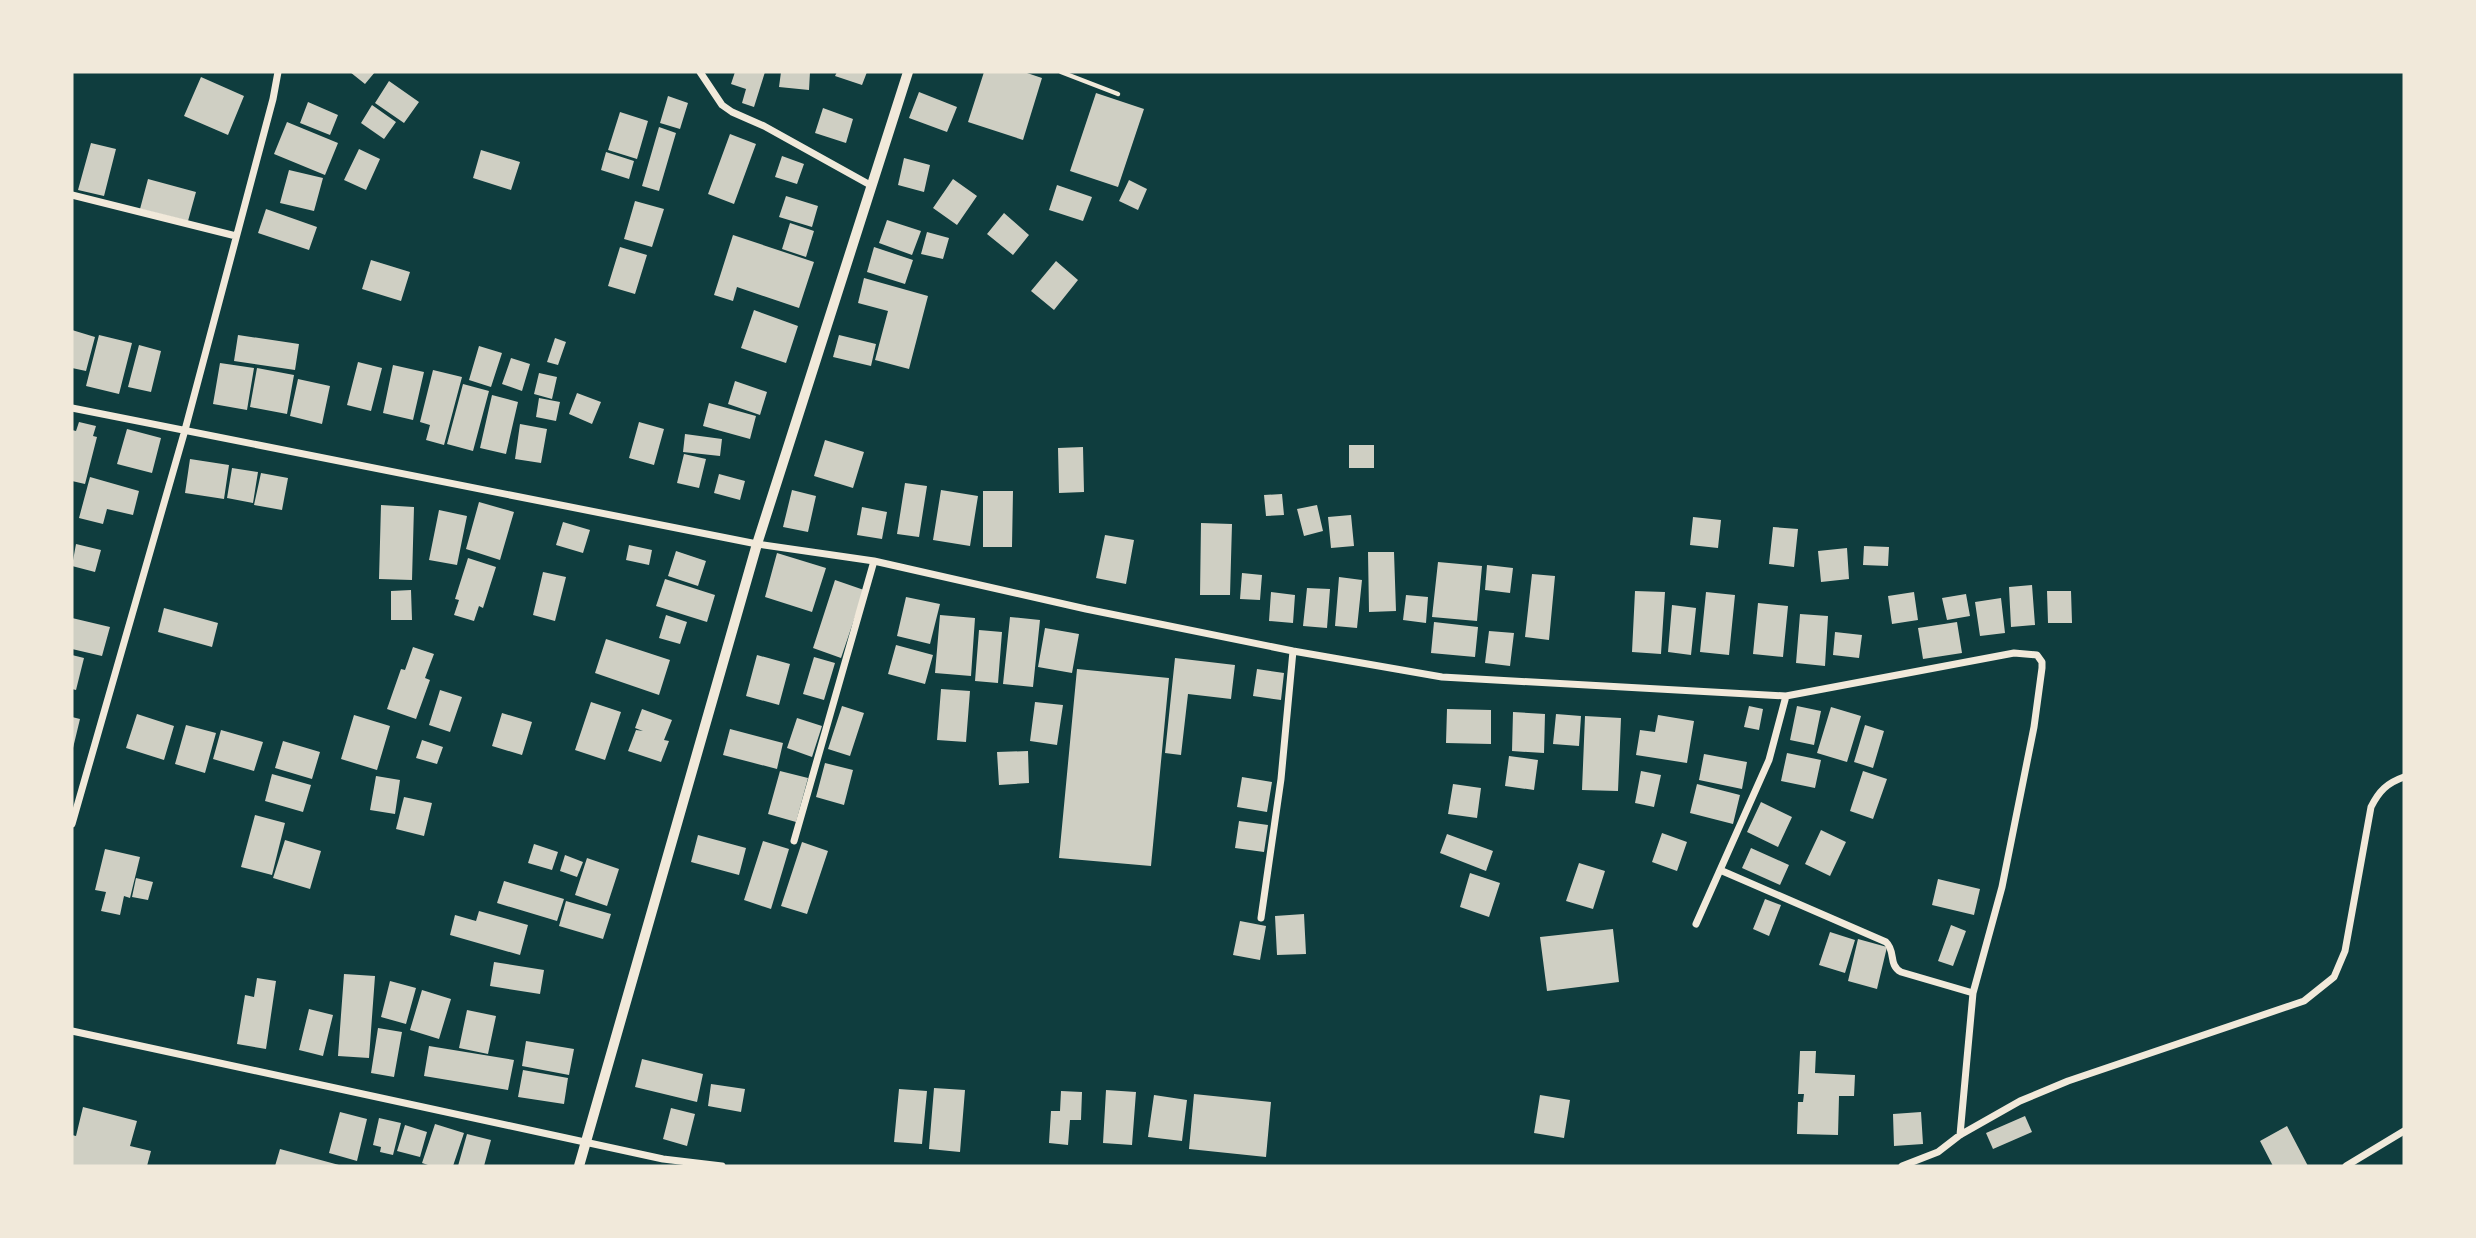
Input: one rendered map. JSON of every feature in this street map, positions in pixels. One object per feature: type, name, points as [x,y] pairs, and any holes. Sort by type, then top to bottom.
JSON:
[{"type":"street","points":[[72,824],[185,430],[278,72]]},
{"type":"street","points":[[700,72],[722,105],[732,113],[764,126],[872,186]]},
{"type":"street","points":[[579,1166],[757,544],[908,72]]},
{"type":"street","points":[[72,195],[236,236]]},
{"type":"street","points":[[72,408],[757,544],[874,561],[1086,609],[1293,651],[1442,677],[1786,696],[2014,653],[2037,655],[2042,668],[2034,727],[2002,887],[1972,993],[1960,1135]]},
{"type":"street","points":[[794,841],[874,561]]},
{"type":"street","points":[[1261,918],[1282,779],[1293,651]]},
{"type":"street","points":[[1696,924],[1769,760],[1786,696]]},
{"type":"street","points":[[1902,1166],[1938,1152],[1960,1135],[2020,1101],[2068,1081],[2304,1001],[2334,977],[2345,951],[2371,807],[2379,792],[2404,777]]},
{"type":"street","points":[[1720,870],[1886,942],[1890,945],[1893,965],[1900,972],[1972,993]]},
{"type":"street","points":[[72,1031],[663,1159],[722,1166]]},
{"type":"street","points":[[2346,1166],[2404,1130]]},
{"type":"lane","points":[[1061,72],[1118,94]]},
{"type":"building","points":[[350,72],[375,72],[365,84]]},
{"type":"building","points":[[735,72],[765,72],[754,107],[742,103],[746,89],[731,84]]},
{"type":"building","points":[[781,72],[810,72],[809,90],[779,87]]},
{"type":"building","points":[[837,72],[867,72],[862,85],[835,76]]},
{"type":"building","points":[[984,72],[1024,72],[1042,78],[1023,140],[968,122]]},
{"type":"building","points":[[201,77],[244,96],[228,135],[184,116]]},
{"type":"building","points":[[389,81],[419,102],[404,123],[375,103]]},
{"type":"building","points":[[919,92],[957,107],[947,132],[909,118]]},
{"type":"building","points":[[1096,93],[1144,109],[1118,187],[1070,171]]},
{"type":"building","points":[[668,96],[688,103],[680,129],[660,123]]},
{"type":"building","points":[[308,102],[338,115],[330,135],[300,123]]},
{"type":"building","points":[[372,105],[396,122],[384,139],[361,123]]},
{"type":"building","points":[[823,108],[853,119],[846,143],[815,133]]},
{"type":"building","points":[[620,112],[648,121],[637,159],[608,150]]},
{"type":"building","points":[[287,122],[338,143],[325,175],[274,154]]},
{"type":"building","points":[[659,127],[676,133],[659,191],[642,186]]},
{"type":"building","points":[[730,134],[756,144],[734,204],[708,194]]},
{"type":"building","points":[[91,143],[116,149],[104,196],[78,190]]},
{"type":"building","points":[[359,149],[380,159],[366,190],[344,180]]},
{"type":"building","points":[[481,150],[520,162],[511,190],[473,178]]},
{"type":"building","points":[[606,152],[634,161],[629,179],[601,170]]},
{"type":"building","points":[[782,156],[804,164],[797,184],[775,177]]},
{"type":"building","points":[[904,158],[930,165],[924,192],[898,185]]},
{"type":"building","points":[[289,170],[323,178],[314,211],[280,203]]},
{"type":"building","points":[[148,179],[196,192],[188,221],[140,209]]},
{"type":"building","points":[[953,179],[977,196],[957,225],[933,208]]},
{"type":"building","points":[[1129,180],[1147,189],[1138,210],[1119,201]]},
{"type":"building","points":[[1057,185],[1092,197],[1083,221],[1049,210]]},
{"type":"building","points":[[786,196],[818,206],[812,227],[779,217]]},
{"type":"building","points":[[635,201],[664,209],[652,247],[624,239]]},
{"type":"building","points":[[266,209],[317,227],[309,250],[258,233]]},
{"type":"building","points":[[1004,213],[1029,235],[1013,255],[987,234]]},
{"type":"building","points":[[887,220],[921,231],[912,255],[879,243]]},
{"type":"building","points":[[790,223],[814,231],[806,257],[782,249]]},
{"type":"building","points":[[927,232],[949,238],[943,259],[921,254]]},
{"type":"building","points":[[733,235],[814,262],[799,308],[737,287],[733,301],[714,295]]},
{"type":"building","points":[[620,247],[647,255],[635,294],[608,286]]},
{"type":"building","points":[[874,247],[913,260],[905,284],[867,272]]},
{"type":"building","points":[[371,260],[410,272],[401,301],[362,289]]},
{"type":"building","points":[[1056,261],[1078,280],[1054,310],[1031,291]]},
{"type":"building","points":[[864,278],[928,296],[909,369],[875,360],[888,311],[858,303]]},
{"type":"building","points":[[754,310],[798,326],[786,363],[741,348]]},
{"type":"building","points":[[72,330],[95,337],[86,371],[72,368]]},
{"type":"building","points":[[99,335],[132,343],[119,394],[86,386]]},
{"type":"building","points":[[238,335],[299,344],[295,370],[234,361]]},
{"type":"building","points":[[839,335],[876,344],[871,366],[833,357]]},
{"type":"building","points":[[555,338],[566,342],[558,365],[547,362]]},
{"type":"building","points":[[139,345],[161,351],[151,392],[128,387]]},
{"type":"building","points":[[479,346],[502,353],[491,387],[469,380]]},
{"type":"building","points":[[511,358],[530,364],[522,391],[502,384]]},
{"type":"building","points":[[358,362],[382,368],[371,411],[347,405]]},
{"type":"building","points":[[220,363],[254,368],[247,410],[213,404]]},
{"type":"building","points":[[393,365],[424,372],[413,420],[383,413]]},
{"type":"building","points":[[257,368],[294,375],[287,414],[250,407]]},
{"type":"building","points":[[433,370],[462,377],[444,445],[426,440],[430,425],[420,422]]},
{"type":"building","points":[[539,373],[557,377],[552,399],[534,394]]},
{"type":"building","points":[[298,379],[330,386],[322,424],[290,416]]},
{"type":"building","points":[[735,381],[767,392],[760,415],[728,404]]},
{"type":"building","points":[[463,384],[489,391],[473,451],[447,444]]},
{"type":"building","points":[[577,393],[601,402],[592,424],[569,414]]},
{"type":"building","points":[[492,395],[518,402],[506,454],[480,448]]},
{"type":"building","points":[[539,398],[560,402],[556,421],[536,417]]},
{"type":"building","points":[[709,403],[756,416],[750,439],[703,426]]},
{"type":"building","points":[[79,422],[96,426],[93,436],[97,437],[85,484],[72,481],[72,430],[76,431]]},
{"type":"building","points":[[639,422],[664,429],[654,465],[629,458]]},
{"type":"building","points":[[520,424],[547,429],[541,463],[515,459]]},
{"type":"building","points":[[127,429],[161,438],[152,473],[117,464]]},
{"type":"building","points":[[685,434],[722,439],[720,456],[683,452]]},
{"type":"building","points":[[825,440],[864,452],[853,488],[814,476]]},
{"type":"building","points":[[1349,445],[1374,445],[1374,468],[1349,468]]},
{"type":"building","points":[[1083,447],[1084,492],[1059,493],[1058,448]]},
{"type":"building","points":[[684,454],[706,459],[699,488],[677,483]]},
{"type":"building","points":[[190,459],[229,465],[224,499],[185,493]]},
{"type":"building","points":[[232,468],[258,472],[253,503],[227,498]]},
{"type":"building","points":[[261,473],[288,478],[282,510],[254,505]]},
{"type":"building","points":[[719,474],[745,481],[740,500],[714,493]]},
{"type":"building","points":[[90,477],[139,491],[133,515],[107,509],[103,524],[79,518]]},
{"type":"building","points":[[905,483],[927,486],[919,537],[897,534]]},
{"type":"building","points":[[792,490],[816,496],[808,532],[783,527]]},
{"type":"building","points":[[941,490],[978,496],[970,546],[933,540]]},
{"type":"building","points":[[983,491],[1013,491],[1012,547],[983,547]]},
{"type":"building","points":[[1282,494],[1284,515],[1266,516],[1264,495]]},
{"type":"building","points":[[479,502],[514,512],[500,560],[466,549]]},
{"type":"building","points":[[381,505],[414,507],[412,580],[379,579]]},
{"type":"building","points":[[1317,505],[1323,531],[1304,536],[1297,509]]},
{"type":"building","points":[[862,507],[887,512],[882,539],[857,535]]},
{"type":"building","points":[[439,510],[467,516],[457,565],[429,560]]},
{"type":"building","points":[[1351,515],[1354,546],[1331,548],[1328,517]]},
{"type":"building","points":[[1693,517],[1721,520],[1718,548],[1690,545]]},
{"type":"building","points":[[563,522],[590,530],[583,553],[556,545]]},
{"type":"building","points":[[1201,523],[1232,524],[1230,595],[1200,595]]},
{"type":"building","points":[[1773,527],[1798,529],[1794,567],[1769,564]]},
{"type":"building","points":[[1105,535],[1134,540],[1126,584],[1096,578]]},
{"type":"building","points":[[76,544],[101,550],[95,572],[72,566]]},
{"type":"building","points":[[629,545],[652,550],[649,565],[626,560]]},
{"type":"building","points":[[1864,546],[1889,547],[1888,566],[1863,565]]},
{"type":"building","points":[[1847,548],[1849,579],[1821,582],[1818,551]]},
{"type":"building","points":[[676,551],[706,561],[698,586],[668,576]]},
{"type":"building","points":[[1368,552],[1394,552],[1396,611],[1369,612]]},
{"type":"building","points":[[777,553],[826,568],[812,612],[765,597]]},
{"type":"building","points":[[468,558],[496,567],[483,608],[479,606],[474,621],[454,615],[459,600],[455,599]]},
{"type":"building","points":[[1438,562],[1482,566],[1477,621],[1432,617]]},
{"type":"building","points":[[1487,565],[1513,568],[1510,593],[1485,590]]},
{"type":"building","points":[[543,572],[566,577],[555,621],[533,615]]},
{"type":"building","points":[[1242,573],[1262,575],[1260,600],[1240,599]]},
{"type":"building","points":[[1532,574],[1555,576],[1549,640],[1525,637]]},
{"type":"building","points":[[1339,577],[1362,580],[1357,628],[1335,626]]},
{"type":"building","points":[[665,579],[715,595],[707,622],[656,606]]},
{"type":"building","points":[[835,580],[864,590],[841,658],[813,648]]},
{"type":"building","points":[[2032,585],[2035,625],[2011,627],[2009,587]]},
{"type":"building","points":[[1307,588],[1330,589],[1327,628],[1303,626]]},
{"type":"building","points":[[411,590],[412,620],[391,620],[391,591]]},
{"type":"building","points":[[1635,591],[1665,592],[1661,654],[1632,652]]},
{"type":"building","points":[[2047,591],[2071,591],[2072,623],[2048,623]]},
{"type":"building","points":[[1271,592],[1295,595],[1293,623],[1269,621]]},
{"type":"building","points":[[1706,592],[1735,595],[1729,655],[1700,652]]},
{"type":"building","points":[[1914,592],[1918,620],[1892,624],[1888,596]]},
{"type":"building","points":[[1966,594],[1970,616],[1947,620],[1942,598]]},
{"type":"building","points":[[1406,595],[1428,597],[1426,623],[1403,620]]},
{"type":"building","points":[[906,597],[940,604],[930,644],[897,636]]},
{"type":"building","points":[[2001,598],[2005,633],[1980,636],[1975,602]]},
{"type":"building","points":[[1758,603],[1788,606],[1783,657],[1753,654]]},
{"type":"building","points":[[1672,605],[1696,608],[1691,655],[1668,652]]},
{"type":"building","points":[[164,608],[218,623],[212,647],[158,632]]},
{"type":"building","points":[[1800,614],[1828,616],[1825,666],[1796,663]]},
{"type":"building","points":[[666,615],[687,622],[680,644],[659,638]]},
{"type":"building","points":[[940,615],[975,618],[971,676],[935,673]]},
{"type":"building","points":[[1010,617],[1040,620],[1033,687],[1003,684]]},
{"type":"building","points":[[72,618],[110,627],[102,656],[72,649]]},
{"type":"building","points":[[1434,622],[1478,627],[1475,657],[1431,653]]},
{"type":"building","points":[[1957,622],[1962,653],[1923,659],[1918,628]]},
{"type":"building","points":[[1045,628],[1079,634],[1072,673],[1038,667]]},
{"type":"building","points":[[979,630],[1002,632],[998,683],[975,681]]},
{"type":"building","points":[[1489,631],[1514,633],[1510,666],[1485,663]]},
{"type":"building","points":[[1835,632],[1862,635],[1859,658],[1833,655]]},
{"type":"building","points":[[606,639],[670,660],[659,695],[595,673]]},
{"type":"building","points":[[896,645],[933,655],[925,684],[888,674]]},
{"type":"building","points":[[413,647],[434,654],[425,678],[430,680],[416,719],[387,709],[401,669],[405,670]]},
{"type":"building","points":[[72,655],[84,658],[76,690],[72,689]]},
{"type":"building","points":[[757,655],[790,664],[779,705],[746,696]]},
{"type":"building","points":[[814,657],[835,663],[824,700],[803,694]]},
{"type":"building","points":[[1175,658],[1235,665],[1231,699],[1188,694],[1181,755],[1165,753]]},
{"type":"building","points":[[1077,669],[1169,678],[1151,866],[1059,858]]},
{"type":"building","points":[[1257,669],[1284,673],[1281,700],[1253,696]]},
{"type":"building","points":[[941,689],[970,691],[966,742],[937,740]]},
{"type":"building","points":[[440,690],[462,697],[450,732],[429,725]]},
{"type":"building","points":[[591,702],[621,712],[605,760],[575,750]]},
{"type":"building","points":[[1035,702],[1063,705],[1057,745],[1030,741]]},
{"type":"building","points":[[842,706],[864,713],[850,756],[828,749]]},
{"type":"building","points":[[1749,706],[1763,709],[1759,730],[1744,727]]},
{"type":"building","points":[[1797,706],[1821,711],[1814,745],[1790,740]]},
{"type":"building","points":[[1831,707],[1861,716],[1847,762],[1817,753]]},
{"type":"building","points":[[642,709],[672,720],[664,740],[669,741],[661,762],[628,751],[636,730],[643,731],[635,728]]},
{"type":"building","points":[[1447,709],[1491,710],[1491,744],[1446,743]]},
{"type":"building","points":[[1513,712],[1545,714],[1544,753],[1512,751]]},
{"type":"building","points":[[502,713],[532,722],[522,755],[492,746]]},
{"type":"building","points":[[137,714],[174,726],[164,760],[126,748]]},
{"type":"building","points":[[1556,714],[1581,716],[1579,746],[1553,744]]},
{"type":"building","points":[[354,715],[390,726],[377,770],[341,759]]},
{"type":"building","points":[[1658,715],[1694,721],[1687,763],[1636,755],[1640,730],[1655,732]]},
{"type":"building","points":[[1585,716],[1621,718],[1618,791],[1582,790]]},
{"type":"building","points":[[72,717],[80,719],[73,748],[72,748]]},
{"type":"building","points":[[797,718],[822,726],[812,757],[787,748]]},
{"type":"building","points":[[186,725],[216,733],[205,773],[175,764]]},
{"type":"building","points":[[1865,725],[1884,731],[1873,768],[1854,762]]},
{"type":"building","points":[[730,729],[783,743],[777,769],[723,755]]},
{"type":"building","points":[[221,730],[263,742],[254,771],[213,759]]},
{"type":"building","points":[[422,740],[443,747],[437,764],[416,758]]},
{"type":"building","points":[[283,741],[320,752],[312,779],[275,768]]},
{"type":"building","points":[[1028,751],[1029,783],[999,785],[997,752]]},
{"type":"building","points":[[1787,753],[1821,760],[1815,788],[1781,781]]},
{"type":"building","points":[[1704,754],[1747,762],[1742,789],[1699,780]]},
{"type":"building","points":[[1509,756],[1538,760],[1534,790],[1505,786]]},
{"type":"building","points":[[825,763],[853,770],[844,805],[816,797]]},
{"type":"building","points":[[780,771],[808,778],[796,822],[768,814]]},
{"type":"building","points":[[1641,771],[1661,775],[1654,807],[1635,803]]},
{"type":"building","points":[[1863,771],[1887,779],[1873,819],[1850,811]]},
{"type":"building","points":[[272,774],[311,785],[303,812],[265,801]]},
{"type":"building","points":[[376,776],[400,780],[395,814],[370,810]]},
{"type":"building","points":[[1242,777],[1272,782],[1267,812],[1237,807]]},
{"type":"building","points":[[1453,784],[1481,788],[1477,818],[1448,814]]},
{"type":"building","points":[[1697,784],[1740,795],[1733,824],[1690,813]]},
{"type":"building","points":[[404,797],[432,803],[424,836],[396,829]]},
{"type":"building","points":[[1761,802],[1792,817],[1778,847],[1747,832]]},
{"type":"building","points":[[255,815],[285,823],[272,875],[241,867]]},
{"type":"building","points":[[1239,821],[1268,825],[1264,852],[1235,848]]},
{"type":"building","points":[[1821,830],[1846,842],[1830,876],[1805,864]]},
{"type":"building","points":[[1662,833],[1687,842],[1677,871],[1652,862]]},
{"type":"building","points":[[1447,834],[1493,851],[1486,871],[1440,853]]},
{"type":"building","points":[[698,835],[746,848],[739,875],[691,862]]},
{"type":"building","points":[[285,840],[321,851],[310,889],[273,878]]},
{"type":"building","points":[[763,841],[789,849],[771,909],[744,900]]},
{"type":"building","points":[[802,842],[828,851],[807,914],[781,906]]},
{"type":"building","points":[[534,844],[558,852],[552,870],[528,863]]},
{"type":"building","points":[[1751,848],[1789,865],[1780,885],[1742,868]]},
{"type":"building","points":[[105,849],[140,857],[130,898],[124,896],[120,915],[101,911],[106,892],[95,890]]},
{"type":"building","points":[[565,855],[583,862],[577,877],[560,871]]},
{"type":"building","points":[[587,858],[619,869],[607,906],[575,895]]},
{"type":"building","points":[[1579,863],[1605,871],[1593,909],[1566,901]]},
{"type":"building","points":[[1470,873],[1500,883],[1489,917],[1460,907]]},
{"type":"building","points":[[136,878],[153,882],[148,900],[132,897]]},
{"type":"building","points":[[1938,879],[1980,889],[1974,915],[1932,905]]},
{"type":"building","points":[[504,881],[564,899],[557,921],[497,903]]},
{"type":"building","points":[[1765,899],[1781,905],[1769,936],[1753,929]]},
{"type":"building","points":[[566,901],[611,914],[603,939],[559,926]]},
{"type":"building","points":[[479,911],[528,925],[520,955],[450,935],[455,915],[476,921]]},
{"type":"building","points":[[1304,914],[1306,954],[1277,955],[1275,916]]},
{"type":"building","points":[[1240,921],[1266,926],[1260,960],[1233,955]]},
{"type":"building","points":[[1951,925],[1966,931],[1953,966],[1938,961]]},
{"type":"building","points":[[1613,929],[1619,982],[1547,991],[1540,937]]},
{"type":"building","points":[[1830,932],[1855,940],[1845,973],[1819,965]]},
{"type":"building","points":[[1858,939],[1887,947],[1877,989],[1848,981]]},
{"type":"building","points":[[494,962],[544,970],[540,994],[490,986]]},
{"type":"building","points":[[344,974],[375,976],[369,1058],[338,1056]]},
{"type":"building","points":[[257,978],[276,981],[266,1049],[237,1044],[245,995],[254,997]]},
{"type":"building","points":[[390,981],[416,988],[406,1024],[381,1017]]},
{"type":"building","points":[[422,990],[451,999],[439,1039],[410,1030]]},
{"type":"building","points":[[309,1009],[333,1015],[323,1056],[299,1050]]},
{"type":"building","points":[[467,1010],[496,1016],[488,1054],[459,1048]]},
{"type":"building","points":[[378,1028],[402,1032],[394,1077],[371,1073]]},
{"type":"building","points":[[526,1041],[574,1049],[569,1075],[522,1066]]},
{"type":"building","points":[[429,1046],[514,1060],[508,1090],[424,1076]]},
{"type":"building","points":[[1800,1051],[1816,1051],[1815,1073],[1855,1075],[1854,1096],[1839,1096],[1838,1135],[1797,1134],[1798,1102],[1803,1102],[1804,1094],[1798,1094]]},
{"type":"building","points":[[642,1059],[703,1074],[697,1102],[635,1087]]},
{"type":"building","points":[[523,1070],[568,1078],[564,1104],[518,1097]]},
{"type":"building","points":[[711,1084],[745,1089],[741,1112],[708,1106]]},
{"type":"building","points":[[934,1088],[965,1090],[960,1152],[929,1149]]},
{"type":"building","points":[[899,1089],[927,1091],[922,1144],[894,1142]]},
{"type":"building","points":[[1106,1090],[1136,1092],[1132,1145],[1103,1143]]},
{"type":"building","points":[[1061,1091],[1082,1092],[1081,1120],[1070,1120],[1068,1145],[1049,1143],[1051,1111],[1060,1111]]},
{"type":"building","points":[[1194,1094],[1271,1102],[1266,1157],[1189,1149]]},
{"type":"building","points":[[1154,1095],[1187,1100],[1182,1141],[1148,1137]]},
{"type":"building","points":[[1540,1095],[1570,1100],[1564,1138],[1534,1133]]},
{"type":"building","points":[[83,1107],[137,1121],[130,1146],[151,1151],[147,1166],[72,1166],[72,1135],[76,1136]]},
{"type":"building","points":[[671,1108],[695,1114],[687,1146],[663,1139]]},
{"type":"building","points":[[340,1112],[367,1119],[357,1161],[329,1153]]},
{"type":"building","points":[[1921,1112],[1923,1144],[1894,1146],[1893,1114]]},
{"type":"building","points":[[2025,1116],[2032,1132],[1993,1149],[1986,1133]]},
{"type":"building","points":[[379,1118],[401,1123],[393,1155],[380,1152],[381,1147],[373,1145]]},
{"type":"building","points":[[435,1124],[464,1133],[453,1166],[431,1166],[422,1163]]},
{"type":"building","points":[[405,1125],[427,1132],[420,1157],[397,1151]]},
{"type":"building","points":[[2287,1126],[2308,1166],[2273,1166],[2260,1141]]},
{"type":"building","points":[[467,1134],[491,1140],[484,1166],[458,1166]]},
{"type":"building","points":[[280,1149],[339,1165],[339,1166],[275,1166]]}]
